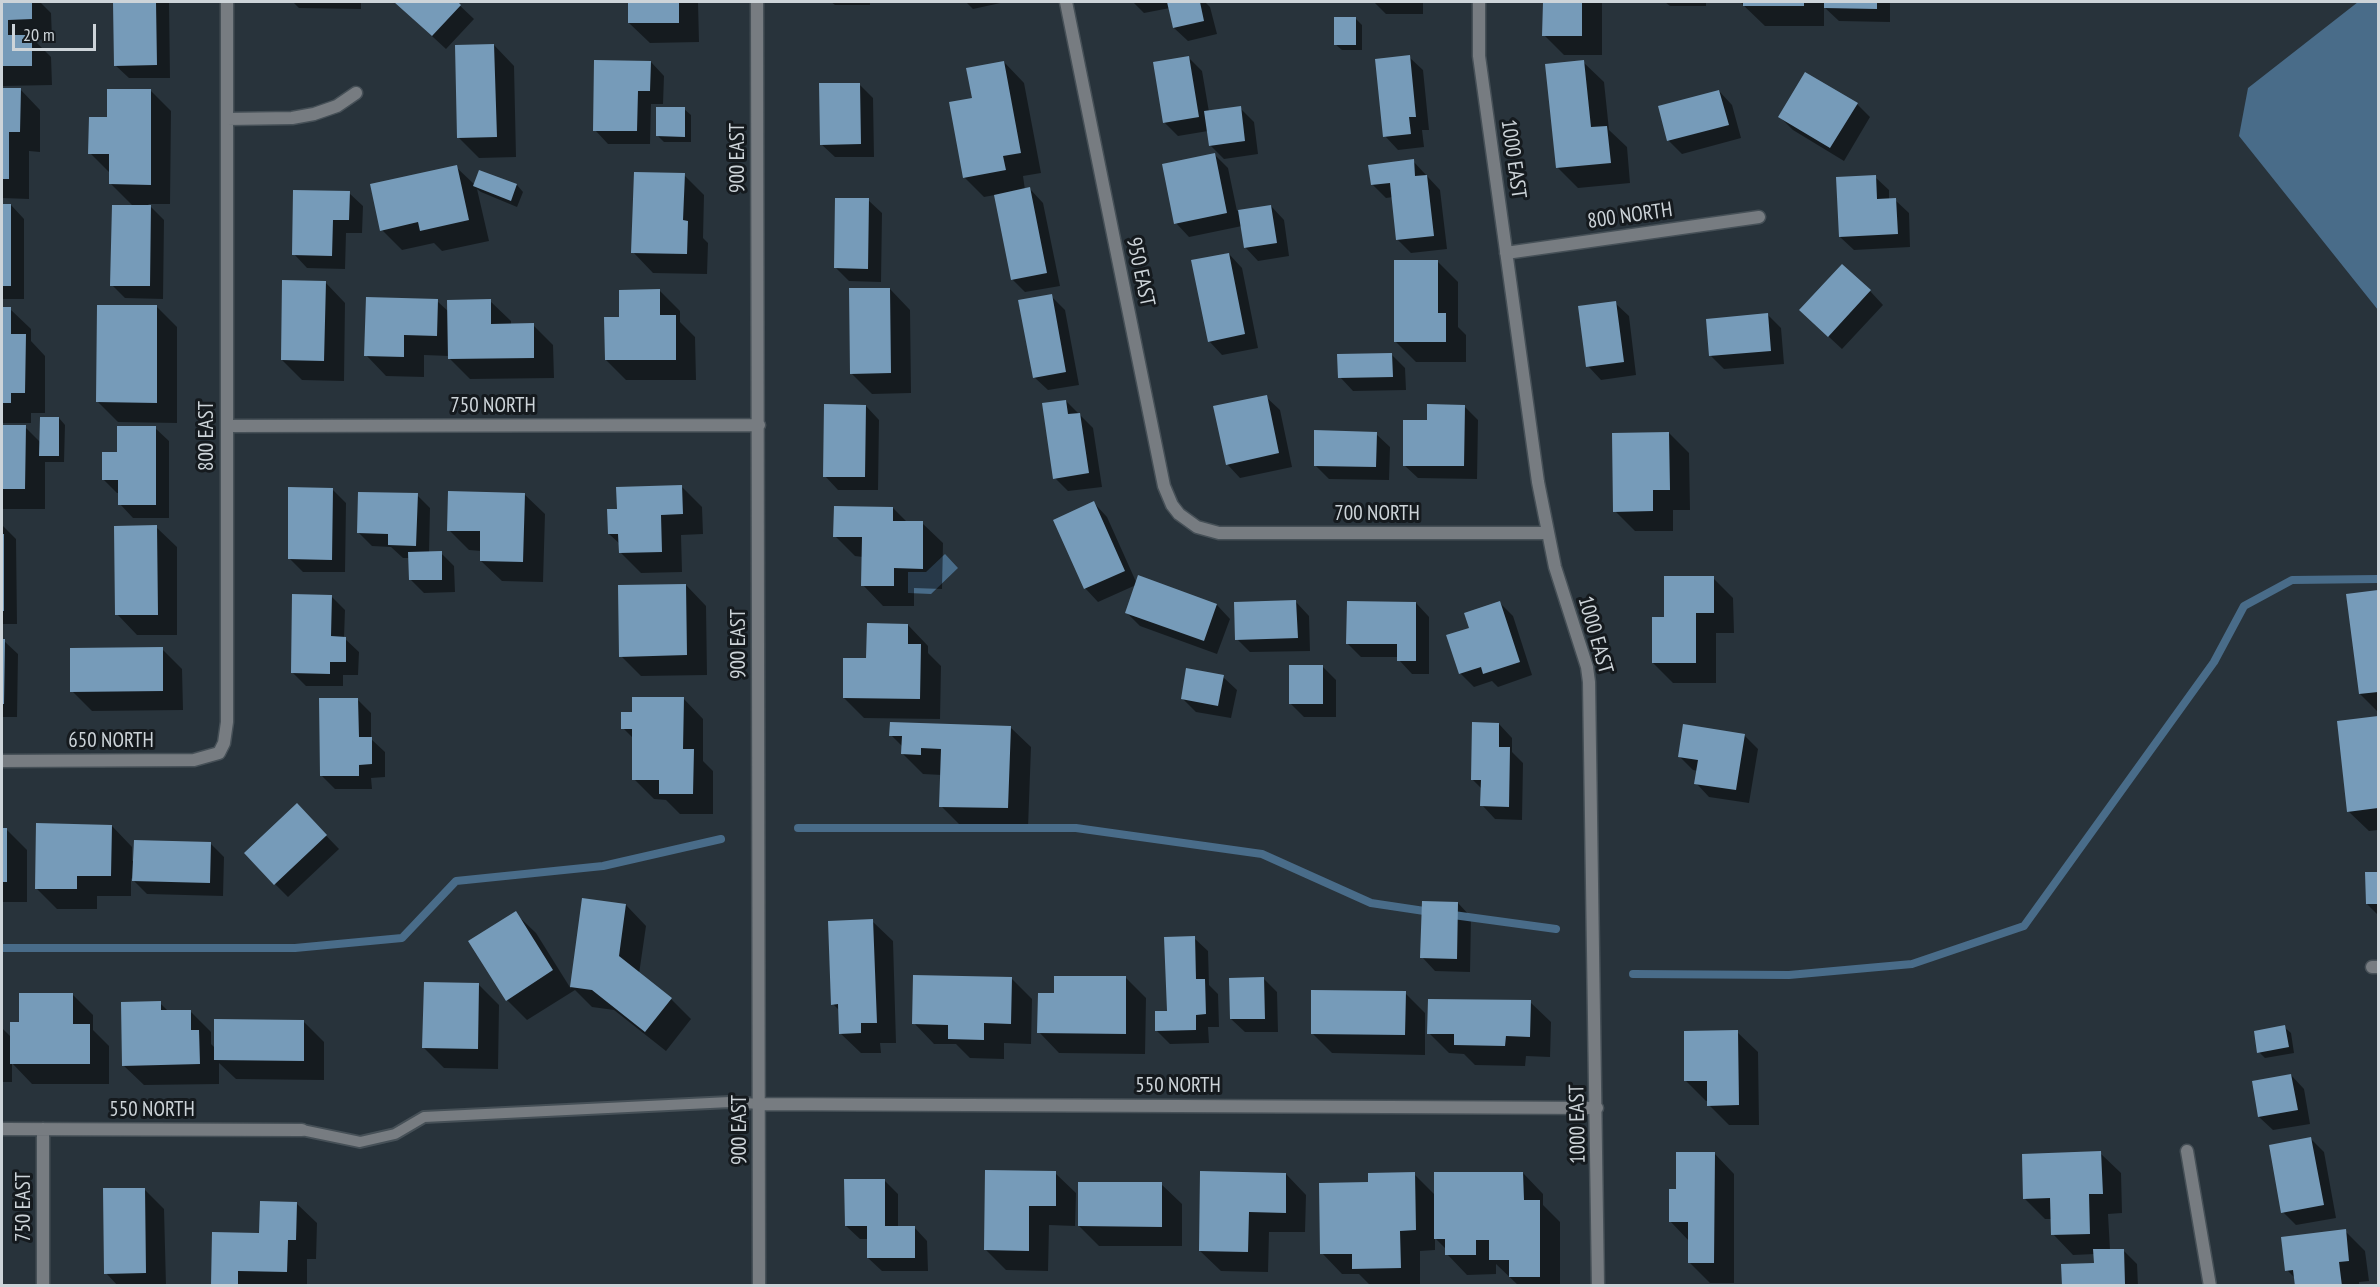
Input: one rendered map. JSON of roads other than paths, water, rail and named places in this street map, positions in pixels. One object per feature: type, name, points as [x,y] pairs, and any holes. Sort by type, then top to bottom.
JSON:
[{"type":"street","name":"800 EAST","points":[[219,753],[224,743],[227,722],[227,2]]},
{"type":"street","name":"900 EAST","points":[[758,2],[759,1286]]},
{"type":"street","name":"950 EAST","points":[[1066,2],[1164,486],[1172,505],[1179,513],[1187,521],[1207,531]]},
{"type":"street","name":"1000 EAST","points":[[1479,2],[1479,56],[1546,533],[1554,567],[1587,667],[1589,682],[1598,1286]]},
{"type":"street","points":[[227,118],[292,118],[314,114],[337,106],[356,93]]},
{"type":"street","name":"800 NORTH","points":[[1506,253],[1759,217]]},
{"type":"street","name":"750 NORTH","points":[[227,426],[759,425]]},
{"type":"street","name":"700 NORTH","points":[[1207,531],[1231,533],[1546,533]]},
{"type":"street","name":"650 NORTH","points":[[2,760],[180,760],[207,758],[219,753]]},
{"type":"street","name":"550 NORTH","points":[[759,1104],[1597,1108]]},
{"type":"street","name":"550 NORTH","points":[[2,1129],[302,1130]]},
{"type":"street","name":"750 EAST","points":[[43,1129],[43,1286]]},
{"type":"street","points":[[2187,1151],[2210,1286]]},
{"type":"lane","points":[[302,1130],[360,1142],[395,1134],[424,1117],[719,1103],[759,1104]]},
{"type":"water","points":[[2358,2],[2378,2],[2378,310],[2239,136],[2248,88]]},
{"type":"water","points":[[945,554],[958,568],[931,594],[908,593],[908,572],[926,572]]},
{"type":"waterway","points":[[1633,974],[1789,975],[1912,964],[2024,926],[2214,662],[2244,606],[2292,580],[2378,579]]},
{"type":"waterway","points":[[798,828],[1076,828],[1262,854],[1371,903],[1431,912]]},
{"type":"waterway","points":[[2,948],[295,948],[402,938],[456,881],[603,866],[721,839]]},
{"type":"waterway","points":[[1446,914],[1556,929]]}]
